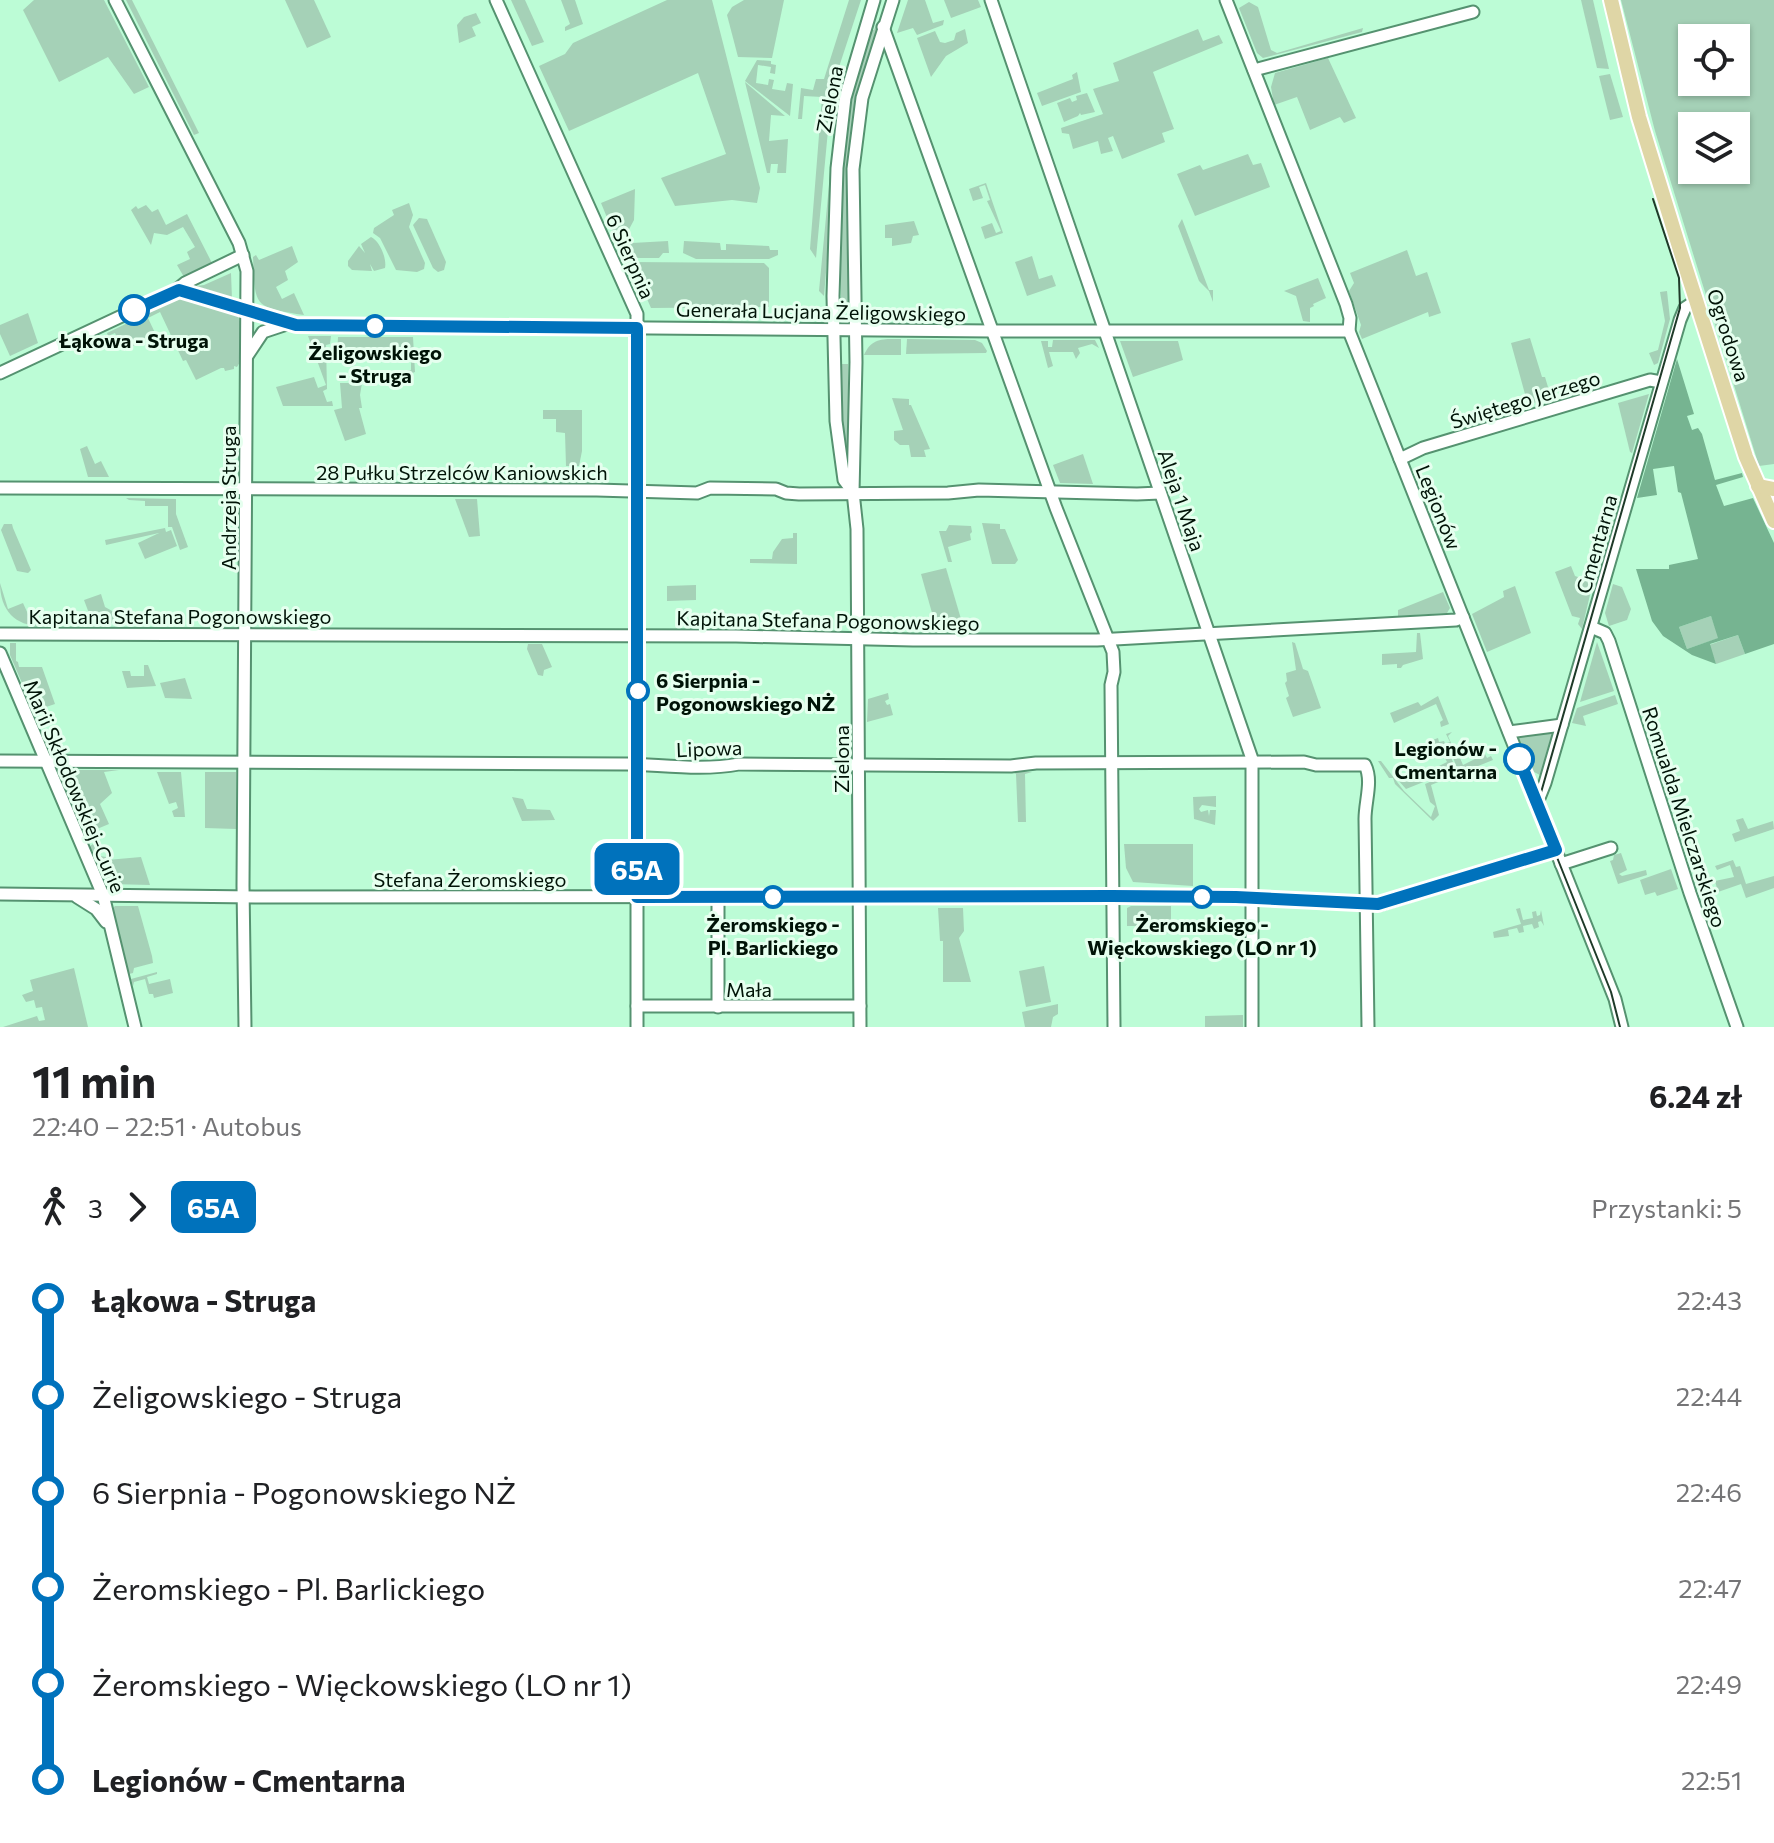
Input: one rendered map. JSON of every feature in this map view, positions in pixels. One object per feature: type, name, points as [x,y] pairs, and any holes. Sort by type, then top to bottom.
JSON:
[{"type":"main road","name":"Ogrodowa","points":[[1611,0],[1626,68],[1652,159],[1746,457],[1768,494],[1774,521]]},
{"type":"street","name":"Andrzeja Struga","points":[[115,0],[243,255],[247,271],[245,1027]]},
{"type":"street","name":"6 Sierpnia","points":[[496,0],[636,311],[637,1027]]},
{"type":"street","name":"Zielona","points":[[853,492],[844,480],[837,437],[834,250],[841,122],[854,63],[874,0]]},
{"type":"street","name":"Zielona","points":[[860,1027],[857,529],[853,492],[853,191],[855,142],[862,98],[893,0]]},
{"type":"street","name":"Aleja 1 Maja","points":[[991,0],[1252,763],[1252,1027]]},
{"type":"street","name":"Legionów","points":[[1226,0],[1346,304],[1350,318],[1349,331],[1615,999],[1622,1027]]},
{"type":"street","points":[[1254,70],[1473,12]]},
{"type":"street","points":[[883,27],[1051,493],[1114,657],[1111,685],[1114,1027]]},
{"type":"street","points":[[0,373],[175,291],[243,255]]},
{"type":"street","name":"Generała Lucjana Żeligowskiego","points":[[175,291],[189,292],[288,324],[1349,331]]},
{"type":"street","name":"Cmentarna","points":[[1537,803],[1682,311],[1697,300]]},
{"type":"street","points":[[247,357],[263,332],[288,324]]},
{"type":"street","name":"Świętego Jerzego","points":[[1400,459],[1423,448],[1650,380],[1661,382]]},
{"type":"street","name":"28 Pułku Strzelców Kaniowskich","points":[[0,488],[697,493],[710,488],[776,489],[799,494],[981,490],[1160,493]]},
{"type":"street","name":"Kapitana Stefana Pogonowskiego","points":[[0,634],[858,637],[913,640],[1108,638],[1456,620],[1463,617]]},
{"type":"street","name":"Romualda Mielczarskiego","points":[[1591,627],[1605,633],[1609,641],[1690,893],[1737,1027]]},
{"type":"street","name":"Marii Skłodowskiej-Curie","points":[[0,653],[103,895],[135,1027]]},
{"type":"street","points":[[1509,732],[1562,725]]},
{"type":"street","name":"Lipowa","points":[[0,761],[648,767],[722,767],[739,764],[1020,766],[1036,763],[1362,765],[1368,769],[1365,809],[1367,904]]},
{"type":"street","points":[[1561,864],[1611,848]]},
{"type":"street","name":"Stefana Żeromskiego","points":[[0,894],[243,897],[1131,896],[1367,904],[1388,902],[1556,850]]},
{"type":"street","points":[[1112,873],[1131,896]]},
{"type":"street","points":[[72,895],[96,909],[112,933]]},
{"type":"street","points":[[718,897],[718,1007]]},
{"type":"street","points":[[1367,904],[1368,1027]]},
{"type":"street","name":"Mała","points":[[637,1006],[860,1006]]},
{"type":"green space","points":[[34,0],[104,0],[149,87],[134,94],[108,57],[59,82],[23,10]]},
{"type":"green space","points":[[126,0],[132,0],[199,133],[194,135]]},
{"type":"green space","points":[[285,0],[314,0],[331,37],[307,48]]},
{"type":"green space","points":[[511,0],[525,0],[544,42],[532,46]]},
{"type":"green space","points":[[561,0],[575,0],[583,24],[565,31],[570,24]]},
{"type":"green space","points":[[667,0],[712,0],[760,188],[757,203],[732,200],[675,206],[661,178],[726,154],[698,73],[569,131],[539,66],[565,54],[573,43]]},
{"type":"green space","points":[[744,0],[784,0],[772,58],[738,57],[727,15],[732,7]]},
{"type":"green space","points":[[849,0],[861,0],[839,67],[830,109],[816,258],[810,249],[822,97],[804,96],[802,119],[798,119],[801,88],[813,90],[816,79],[824,79]]},
{"type":"green space","points":[[867,0],[870,0],[841,98],[832,183],[829,181],[838,97]]},
{"type":"green space","points":[[908,0],[925,0],[933,23],[944,20],[943,25],[917,35],[913,28],[897,33]]},
{"type":"green space","points":[[944,0],[978,0],[981,7],[951,18]]},
{"type":"green space","points":[[1581,0],[1593,0],[1609,69],[1597,68]]},
{"type":"green space","points":[[1621,0],[1774,0],[1774,464],[1759,466],[1655,131]]},
{"type":"green space","points":[[1249,2],[1258,7],[1271,50],[1277,53],[1363,28],[1362,32],[1263,58],[1257,53],[1239,8]]},
{"type":"green space","points":[[476,13],[481,23],[472,27],[476,36],[459,43],[457,25],[464,17]]},
{"type":"green space","points":[[876,25],[854,122],[848,200],[849,303],[841,303],[841,259],[838,257],[847,110],[869,30],[874,30]]},
{"type":"green space","points":[[965,29],[968,43],[946,56],[931,77],[917,38],[935,31],[940,42],[945,43],[954,40],[956,33]]},
{"type":"green space","points":[[1198,29],[1203,41],[1219,35],[1223,43],[1153,72],[1174,129],[1162,133],[1165,142],[1122,159],[1113,136],[1108,138],[1113,151],[1101,154],[1098,141],[1073,149],[1069,134],[1062,133],[1061,128],[1103,114],[1093,89],[1119,81],[1113,63]]},
{"type":"green space","points":[[1328,58],[1356,118],[1344,123],[1340,117],[1310,130],[1297,97],[1274,105],[1271,87],[1275,73]]},
{"type":"green space","points":[[757,60],[771,61],[776,65],[775,74],[770,73],[771,67],[758,65],[756,83],[768,85],[769,79],[774,80],[772,89],[785,91],[787,83],[793,84],[790,116],[745,81]]},
{"type":"green space","points":[[1077,72],[1081,92],[1042,106],[1037,93],[1073,79],[1072,75]]},
{"type":"green space","points":[[1610,74],[1623,117],[1610,120],[1599,76]]},
{"type":"green space","points":[[745,82],[785,116],[771,115],[769,141],[788,139],[786,173],[777,173],[778,164],[771,164],[770,173],[767,173]]},
{"type":"green space","points":[[1087,93],[1095,112],[1080,113],[1064,122],[1057,103],[1070,98],[1072,102],[1077,100],[1076,96]]},
{"type":"green space","points":[[1248,154],[1253,165],[1261,163],[1270,187],[1195,216],[1177,174],[1200,165],[1203,170]]},
{"type":"green space","points":[[986,183],[1003,233],[985,239],[981,227],[992,223],[996,233],[1001,231],[987,201],[990,200],[985,185],[979,187],[983,198],[973,201],[969,189]]},
{"type":"green space","points":[[829,185],[832,200],[824,296],[819,291]]},
{"type":"green space","points":[[635,189],[634,220],[626,235],[631,237],[632,243],[668,241],[669,253],[663,253],[659,258],[630,258],[618,244],[601,203]]},
{"type":"green space","points":[[409,203],[413,215],[409,227],[425,263],[424,269],[417,272],[396,270],[380,238],[373,233],[374,228],[394,215],[392,210]]},
{"type":"green space","points":[[146,205],[152,212],[158,209],[166,225],[187,214],[212,263],[184,277],[177,265],[190,259],[187,252],[195,247],[183,227],[167,235],[154,233],[151,245],[131,210]]},
{"type":"green space","points":[[419,218],[427,219],[446,262],[444,270],[438,272],[433,268],[413,225]]},
{"type":"green space","points":[[1182,219],[1209,290],[1213,290],[1213,302],[1209,291],[1199,281],[1178,226]]},
{"type":"green space","points":[[914,221],[919,235],[913,236],[911,243],[892,246],[892,238],[885,238],[885,225]]},
{"type":"green space","points":[[371,237],[382,251],[385,268],[374,271],[370,264],[372,271],[352,270],[348,261],[359,246],[365,253],[361,244]]},
{"type":"green space","points":[[684,241],[720,243],[721,250],[726,250],[726,244],[769,246],[770,250],[778,250],[778,255],[769,259],[696,259],[683,253]]},
{"type":"green space","points":[[292,246],[298,262],[285,271],[288,280],[276,287],[282,299],[294,293],[304,315],[266,306],[260,302],[255,286],[253,257],[256,255],[259,260]]},
{"type":"green space","points":[[1407,250],[1416,276],[1427,272],[1441,313],[1429,317],[1428,312],[1362,339],[1359,332],[1361,325],[1349,291],[1354,283],[1350,273]]},
{"type":"green space","points":[[1032,256],[1039,279],[1052,275],[1056,286],[1027,296],[1015,262]]},
{"type":"green space","points":[[631,262],[764,263],[769,268],[769,307],[651,308]]},
{"type":"green space","points":[[231,273],[232,299],[188,287],[204,285]]},
{"type":"green space","points":[[1318,278],[1326,298],[1310,308],[1310,322],[1303,321],[1296,296],[1284,291]]},
{"type":"green space","points":[[1667,291],[1670,319],[1658,363],[1654,365],[1649,353],[1658,350],[1665,321],[1660,292]]},
{"type":"green space","points":[[183,297],[237,312],[240,362],[237,367],[225,371],[221,368],[196,380],[186,360],[183,361],[160,312],[148,318],[156,335],[123,351],[115,333],[108,336],[107,333],[174,298]]},
{"type":"green space","points":[[28,313],[38,343],[10,356],[0,334],[0,325]]},
{"type":"green space","points":[[308,336],[331,336],[330,344],[326,345],[327,389],[323,391],[327,402],[332,401],[333,406],[283,406],[276,387],[314,377],[318,388],[326,385]]},
{"type":"green space","points":[[338,337],[413,337],[415,372],[405,376],[405,370],[411,370],[411,359],[337,358]]},
{"type":"green space","points":[[1530,338],[1551,397],[1528,405],[1511,343]]},
{"type":"green space","points":[[901,339],[901,355],[864,355],[875,342]]},
{"type":"green space","points":[[907,339],[975,340],[982,343],[987,351],[906,354]]},
{"type":"green space","points":[[1053,340],[1095,340],[1099,348],[1092,344],[1078,348],[1080,353],[1076,359],[1073,352],[1049,352],[1053,366],[1048,368],[1041,341],[1048,341],[1048,347],[1052,347]]},
{"type":"green space","points":[[1120,341],[1178,341],[1183,360],[1133,377]]},
{"type":"green space","points":[[1677,359],[1694,414],[1687,416],[1692,430],[1698,428],[1702,434],[1715,480],[1742,473],[1743,477],[1716,485],[1724,506],[1753,498],[1774,543],[1774,644],[1745,654],[1738,635],[1710,644],[1716,664],[1692,655],[1663,636],[1652,621],[1636,569],[1669,569],[1669,565],[1698,559],[1681,493],[1678,492],[1674,466],[1653,469],[1657,495],[1637,498]],"holes":[[[1711,616],[1718,638],[1687,649],[1679,627]]]},
{"type":"green space","points":[[840,364],[848,364],[848,404],[851,404],[849,483],[840,429]]},
{"type":"green space","points":[[340,383],[362,383],[362,408],[359,408],[366,434],[345,441],[334,410],[342,408]]},
{"type":"green space","points":[[1649,394],[1632,453],[1618,403]]},
{"type":"green space","points":[[892,398],[909,399],[930,449],[924,450],[926,457],[911,457],[909,445],[900,445],[894,440],[894,431],[903,430]]},
{"type":"green space","points":[[543,410],[582,410],[579,466],[566,466],[565,433],[556,432],[556,419],[543,419]]},
{"type":"green space","points":[[87,446],[95,464],[101,461],[109,477],[88,477],[80,449]]},
{"type":"green space","points":[[1083,454],[1093,484],[1060,483],[1053,465]]},
{"type":"green space","points":[[126,498],[176,499],[176,514],[188,547],[180,550],[172,527],[168,527],[168,506],[145,506],[145,501]]},
{"type":"green space","points":[[455,499],[477,499],[480,536],[469,537]]},
{"type":"green space","points":[[982,523],[1000,524],[1000,529],[1005,529],[1018,560],[1015,564],[992,564]]},
{"type":"green space","points":[[4,524],[12,524],[31,570],[28,573],[17,571],[1,530]]},
{"type":"green space","points":[[949,525],[971,526],[972,532],[971,540],[948,547],[952,562],[948,562],[939,531],[946,531]]},
{"type":"green space","points":[[165,528],[166,532],[171,530],[177,546],[145,559],[138,543],[159,533],[106,545],[105,540]]},
{"type":"green space","points":[[793,533],[797,533],[797,564],[750,563],[750,559],[772,559],[782,539],[793,538]]},
{"type":"green space","points":[[1571,566],[1575,576],[1593,582],[1582,629],[1578,624],[1580,618],[1572,616],[1555,572]]},
{"type":"green space","points":[[946,568],[961,619],[936,627],[921,574]]},
{"type":"green space","points":[[0,583],[8,609],[23,603],[32,623],[49,618],[51,625],[30,625],[14,618],[4,604]]},
{"type":"green space","points":[[1613,584],[1622,587],[1631,609],[1627,620],[1609,626],[1605,613]]},
{"type":"green space","points":[[696,585],[696,600],[667,601],[667,586]]},
{"type":"green space","points":[[1515,586],[1531,633],[1487,652],[1472,614],[1504,597],[1503,591]]},
{"type":"green space","points":[[1443,592],[1450,608],[1447,613],[1398,616],[1398,610]]},
{"type":"green space","points":[[101,594],[105,607],[114,612],[116,623],[93,624],[84,600]]},
{"type":"green space","points":[[1711,616],[1719,638],[1687,649],[1679,627]]},
{"type":"green space","points":[[1417,633],[1420,633],[1423,659],[1401,668],[1397,668],[1397,664],[1382,665],[1382,654],[1416,652]]},
{"type":"green space","points":[[1738,635],[1745,654],[1716,664],[1709,645]]},
{"type":"green space","points":[[1292,642],[1295,643],[1303,669],[1308,671],[1321,708],[1293,717],[1286,698],[1289,696],[1285,683],[1286,673],[1296,670]]},
{"type":"green space","points":[[1597,642],[1614,691],[1580,702]]},
{"type":"green space","points":[[10,643],[16,643],[19,667],[42,667],[55,704],[34,711],[10,655]]},
{"type":"green space","points":[[528,644],[542,644],[552,667],[544,670],[543,676],[538,675],[527,649]]},
{"type":"green space","points":[[144,665],[148,665],[156,686],[127,688],[122,671],[130,671],[131,676],[144,676]]},
{"type":"green space","points":[[185,678],[192,699],[165,698],[160,683]]},
{"type":"green space","points":[[888,693],[889,699],[885,701],[887,705],[890,704],[893,715],[867,722],[868,699]]},
{"type":"green space","points":[[1615,695],[1618,704],[1583,716],[1586,726],[1572,723],[1577,708]]},
{"type":"green space","points":[[1438,696],[1449,724],[1441,727],[1443,720],[1436,704],[1394,723],[1390,713],[1418,702],[1421,706]]},
{"type":"green space","points":[[1554,727],[1540,775],[1532,771],[1517,733]]},
{"type":"green space","points":[[1452,732],[1448,736],[1463,765],[1485,754],[1493,760],[1431,785],[1439,815],[1433,821],[1395,784],[1393,778],[1389,778],[1378,761],[1431,817],[1435,806],[1430,802],[1425,784],[1458,770],[1447,743],[1450,742],[1446,734]]},
{"type":"green space","points":[[1438,738],[1439,742],[1444,741],[1456,769],[1406,789],[1398,780],[1408,775],[1411,780],[1447,762],[1439,746],[1421,752],[1432,747],[1430,741]]},
{"type":"green space","points":[[65,770],[119,770],[104,772],[112,793],[100,804],[109,824],[85,834],[61,776]]},
{"type":"green space","points":[[157,772],[181,772],[185,817],[174,817],[172,811],[178,808],[176,802],[169,804]]},
{"type":"green space","points":[[205,772],[236,772],[236,829],[205,828]]},
{"type":"green space","points":[[1013,772],[1032,772],[1025,774],[1026,822],[1018,822],[1016,774]]},
{"type":"green space","points":[[1216,796],[1216,807],[1202,805],[1199,809],[1201,812],[1208,810],[1209,816],[1210,810],[1216,810],[1215,825],[1194,819],[1193,797]]},
{"type":"green space","points":[[512,797],[523,799],[527,809],[550,810],[555,820],[522,821]]},
{"type":"green space","points":[[1743,818],[1748,829],[1773,821],[1774,829],[1735,842],[1732,834],[1740,831],[1736,820]]},
{"type":"green space","points":[[93,844],[100,856],[107,860],[141,857],[150,885],[109,884],[90,846]]},
{"type":"green space","points":[[1124,844],[1193,844],[1193,886],[1133,882],[1126,868]]},
{"type":"green space","points":[[1621,853],[1627,870],[1619,874],[1622,876],[1646,870],[1647,875],[1618,884],[1610,861],[1614,855]]},
{"type":"green space","points":[[1733,860],[1736,867],[1740,866],[1746,884],[1774,876],[1774,888],[1746,898],[1741,884],[1718,892],[1715,881],[1734,877],[1730,865],[1717,870],[1715,866]]},
{"type":"green space","points":[[1671,869],[1678,889],[1657,896],[1655,892],[1645,895],[1640,880]]},
{"type":"green space","points":[[138,906],[152,956],[153,963],[134,968],[133,973],[129,974],[113,908]]},
{"type":"green space","points":[[1171,906],[1171,933],[1153,934],[1150,926],[1127,926],[1127,908]]},
{"type":"green space","points":[[938,908],[963,908],[964,931],[959,938],[971,982],[943,982],[943,941],[940,941]]},
{"type":"green space","points":[[1520,908],[1523,920],[1533,918],[1532,912],[1540,915],[1541,910],[1544,926],[1541,921],[1538,922],[1539,927],[1534,929],[1532,924],[1523,926],[1524,932],[1519,933],[1517,928],[1508,930],[1509,936],[1494,938],[1493,932],[1521,924],[1516,909]]},
{"type":"green space","points":[[1044,966],[1051,1002],[1026,1007],[1019,971]]},
{"type":"green space","points":[[74,968],[88,1027],[3,1027],[37,1016],[39,1021],[45,1020],[42,1007],[36,1008],[34,1000],[26,1002],[22,995],[33,991],[30,980]]},
{"type":"green space","points":[[157,972],[147,977],[149,984],[170,979],[173,993],[154,998],[153,994],[149,994],[145,979],[134,982],[133,986],[131,979]]},
{"type":"green space","points":[[1058,1004],[1058,1014],[1053,1017],[1051,1027],[1025,1027],[1022,1012]]},
{"type":"green space","points":[[1243,1015],[1243,1027],[1205,1027],[1205,1016]]},
{"type":"tram line","points":[[1620,1027],[1611,992],[1540,815],[1538,803],[1680,308],[1679,278],[1653,199]]},
{"type":"bus line","name":"65A","points":[[134,310],[179,290],[296,325],[637,328],[637,897],[1236,897],[1381,904],[1556,850],[1519,759]]},
{"type":"place","name":"Łąkowa - Struga","points":[[134,310]]},
{"type":"place","name":"Żeligowskiego - Struga","points":[[375,326]]},
{"type":"place","name":"6 Sierpnia - Pogonowskiego NŻ","points":[[638,691]]},
{"type":"place","name":"Legionów - Cmentarna","points":[[1519,759]]},
{"type":"place","name":"Żeromskiego - Pl. Barlickiego","points":[[773,897]]},
{"type":"place","name":"Żeromskiego - Więckowskiego (LO nr 1)","points":[[1202,897]]}]
